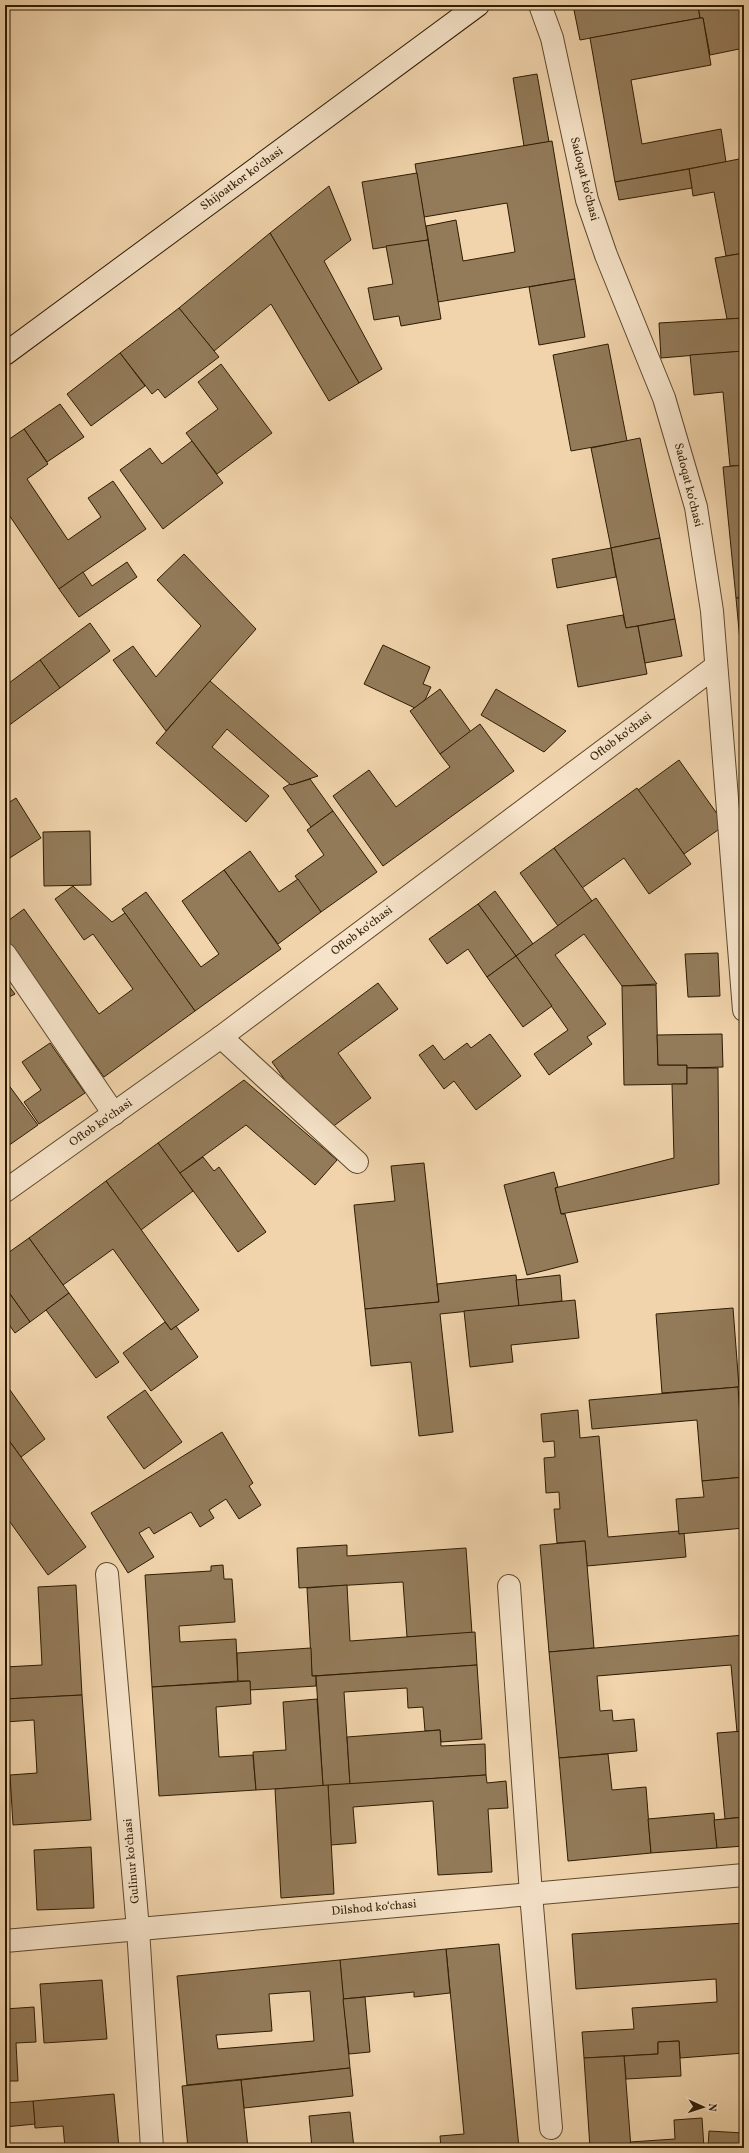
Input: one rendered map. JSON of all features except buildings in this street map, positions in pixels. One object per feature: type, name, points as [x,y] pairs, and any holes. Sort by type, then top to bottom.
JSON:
[{"type":"street","name":"Shijoatkor koʻchasi","points":[[5,354],[478,5]]},
{"type":"street","name":"Sadoqat koʻchasi","points":[[540,5],[552,38],[587,200],[606,255],[664,398],[696,507],[712,611],[715,667],[744,1010]]},
{"type":"street","name":"Oftob koʻchasi","points":[[5,1191],[221,1037],[715,667]]},
{"type":"street","points":[[5,954],[114,1114]]},
{"type":"street","points":[[221,1037],[357,1162]]},
{"type":"street","name":"Gulinur koʻchasi","points":[[107,1574],[138,1929],[152,2148]]},
{"type":"street","points":[[509,1586],[531,1894],[551,2128]]},
{"type":"street","name":"Dilshod koʻchasi","points":[[5,1941],[744,1875]]}]
